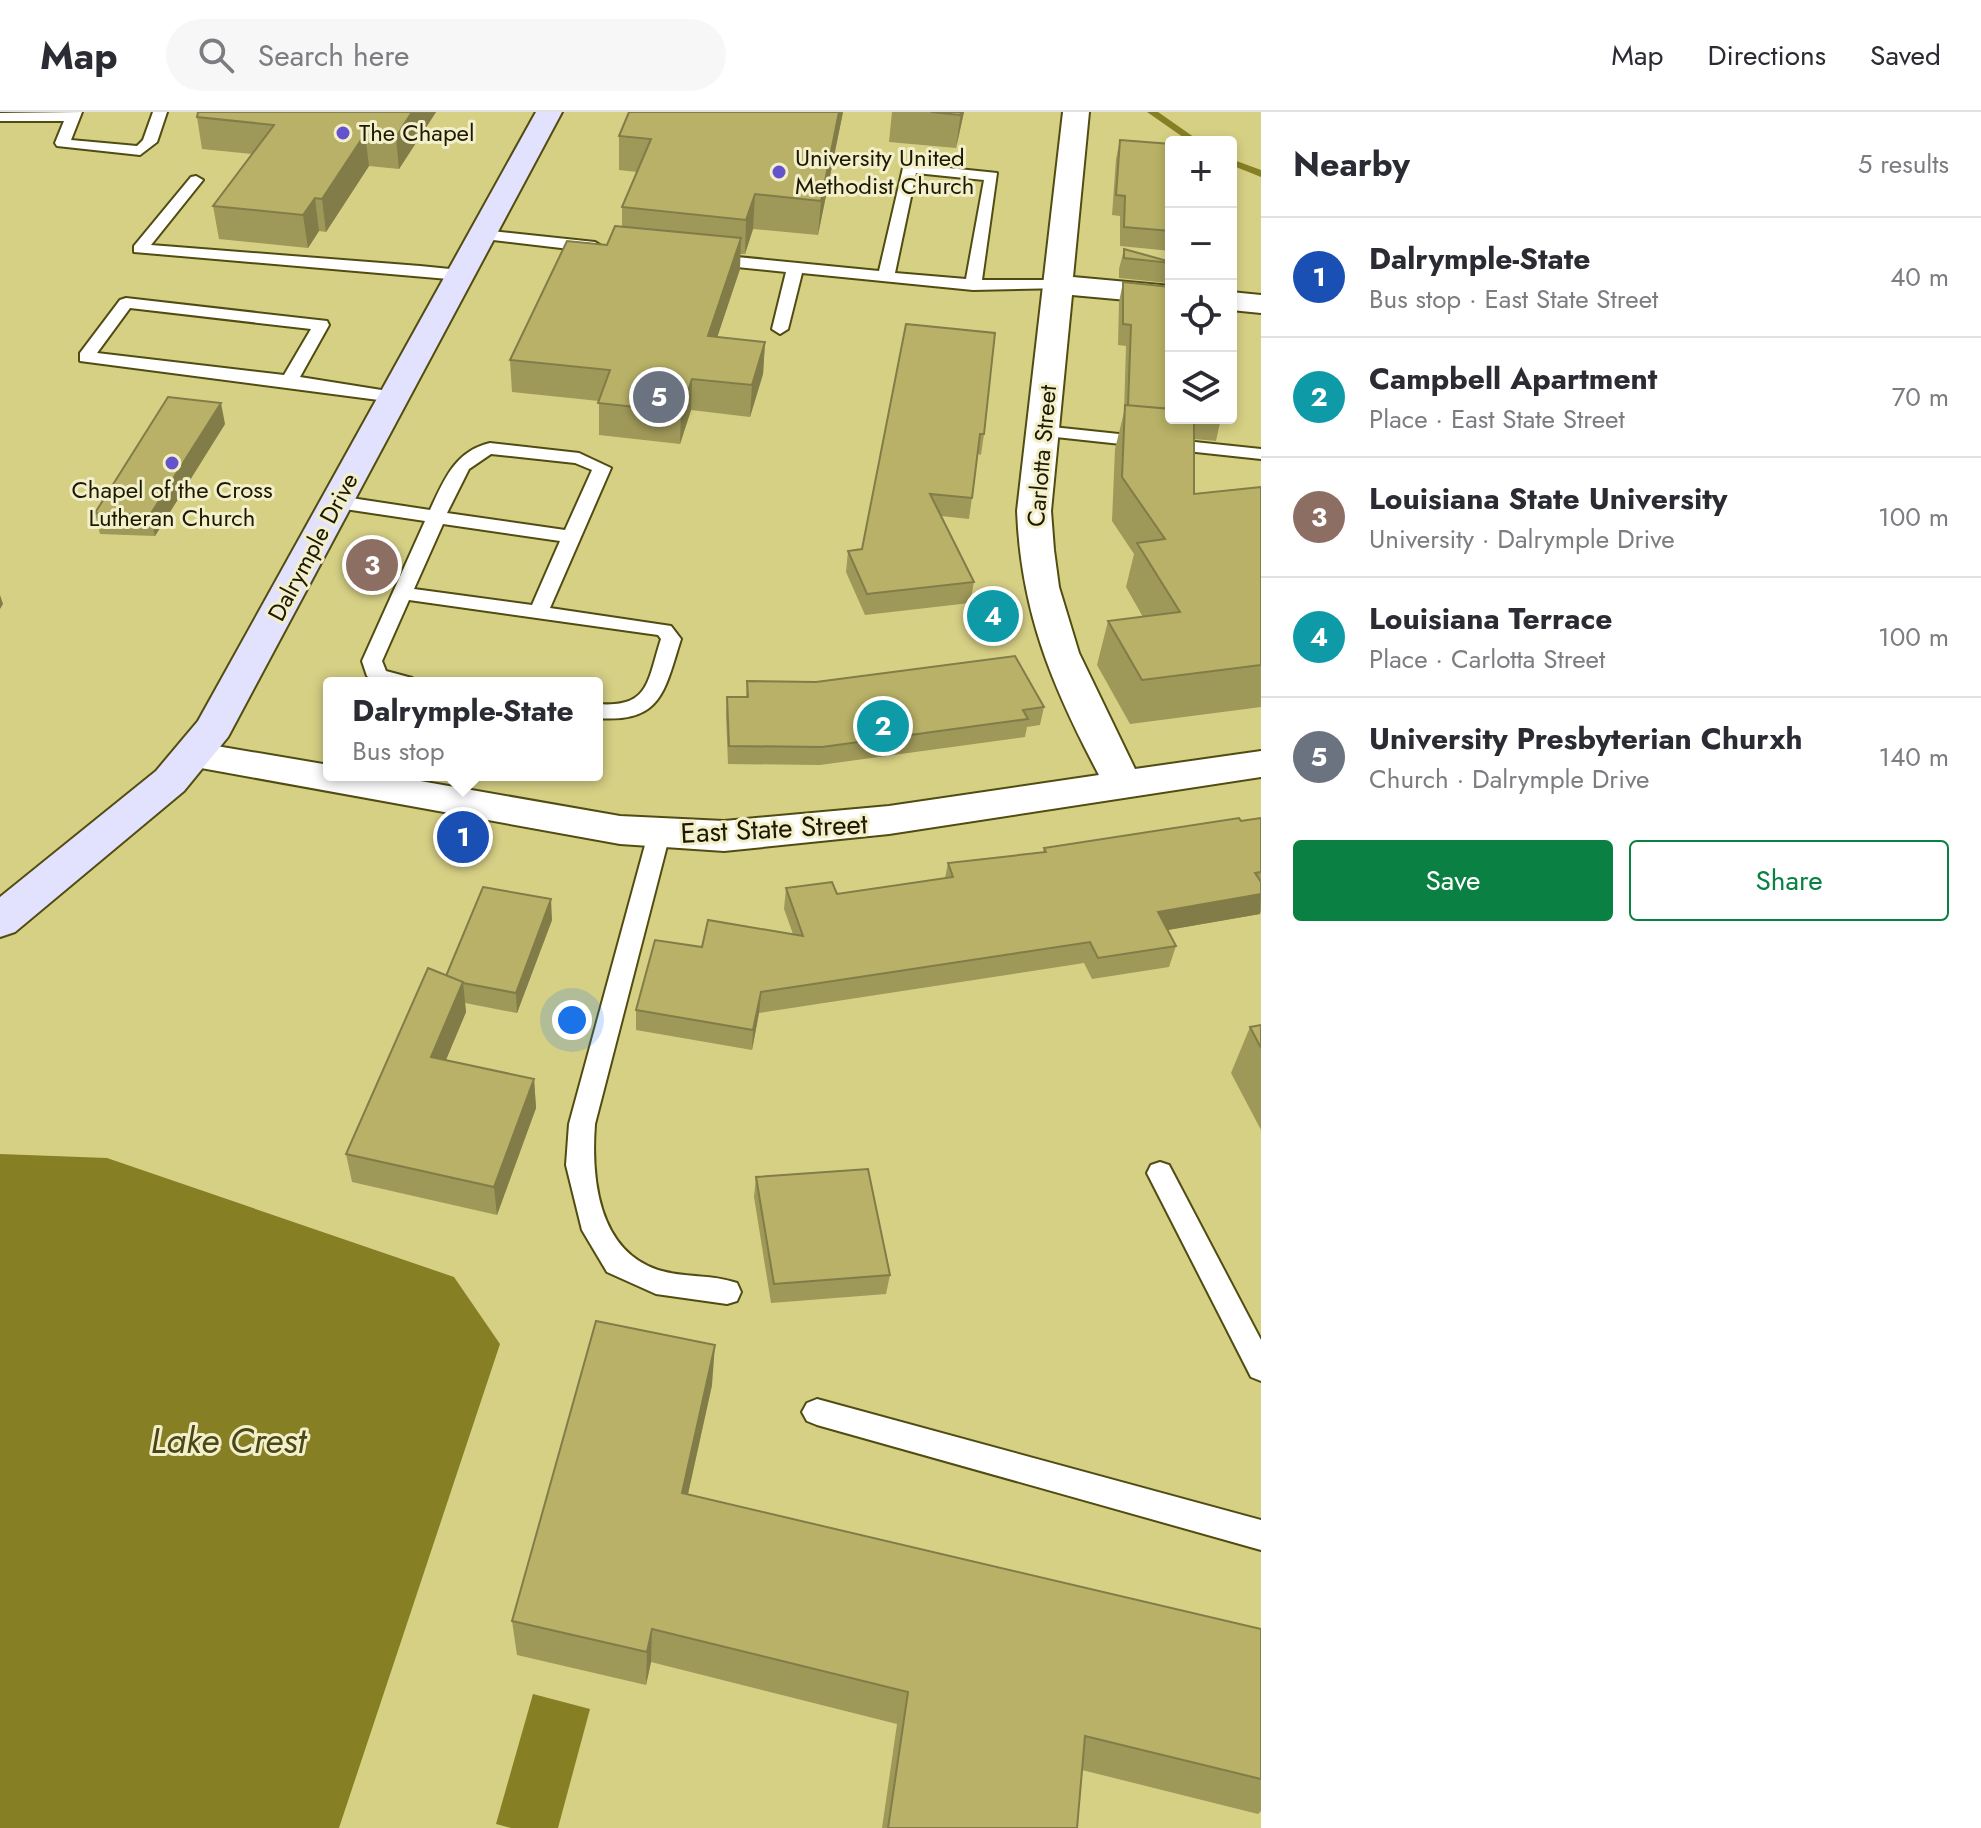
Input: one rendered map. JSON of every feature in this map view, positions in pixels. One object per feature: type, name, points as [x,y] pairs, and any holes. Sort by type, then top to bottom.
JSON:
[{"type":"street","name":"Dalrymple Drive","points":[[0,921],[170,781],[225,711],[549,112]]},
{"type":"street","name":"Carlotta Street","points":[[1076,112],[1034,511],[1034,563],[1064,672],[1123,783]]},
{"type":"street","points":[[1060,285],[1165,294]]},
{"type":"street","points":[[1237,302],[1261,304]]},
{"type":"street","name":"East State Street","points":[[193,755],[323,777]]},
{"type":"street","name":"East State Street","points":[[346,781],[659,834],[724,836],[858,824],[1261,764]]},
{"type":"lane","points":[[0,117],[74,114],[62,143],[140,151],[150,142],[160,112]]},
{"type":"lane","points":[[886,276],[910,168],[992,176],[973,285]]},
{"type":"lane","points":[[196,180],[140,249],[249,262],[338,263],[460,275]]},
{"type":"lane","points":[[482,235],[607,248]]},
{"type":"lane","points":[[685,257],[973,285],[1060,285]]},
{"type":"lane","points":[[780,329],[795,268]]},
{"type":"lane","points":[[289,381],[321,325],[126,303],[86,357],[394,397]]},
{"type":"lane","points":[[1043,431],[1261,454]]},
{"type":"lane","points":[[381,677],[377,676],[372,661],[436,517],[466,459],[474,452],[490,448],[579,458],[602,468],[539,611]]},
{"type":"lane","points":[[338,502],[571,537]]},
{"type":"lane","points":[[402,593],[653,626],[664,630],[671,639],[647,705],[636,712],[603,712]]},
{"type":"lane","points":[[659,834],[582,1124],[579,1165],[595,1230],[617,1264],[656,1282],[727,1292]]},
{"type":"lane","points":[[1160,1173],[1261,1368]]},
{"type":"lane","points":[[817,1412],[1261,1535]]},
{"type":"water","name":"Lake Crest","points":[[0,1154],[107,1158],[454,1277],[500,1344],[339,1828],[0,1828]]},
{"type":"water","points":[[533,1694],[590,1709],[558,1828],[511,1828],[496,1824]]},
{"type":"building","points":[[198,112],[412,112],[396,137],[365,134],[322,199],[315,198],[303,215],[213,206],[274,125],[197,117]]},
{"type":"building","name":"University United Methodist Church","points":[[629,112],[839,112],[821,201],[755,194],[746,220],[622,207],[651,139],[619,136]]},
{"type":"building","points":[[931,112],[961,112],[960,115]]},
{"type":"building","points":[[1120,140],[1165,144],[1165,230],[1124,227],[1125,196],[1116,195]]},
{"type":"building","points":[[615,226],[741,238],[708,336],[765,342],[752,385],[692,379],[681,412],[598,403],[610,370],[510,360],[567,241],[607,245]]},
{"type":"building","points":[[1124,249],[1165,262],[1124,258]]},
{"type":"building","points":[[1123,282],[1165,286],[1165,409],[1128,406],[1131,325],[1123,324]]},
{"type":"building","points":[[906,324],[995,333],[984,434],[980,434],[972,498],[930,494],[974,582],[867,594],[848,551],[862,549]]},
{"type":"building","points":[[168,397],[221,403],[150,515],[95,513]]},
{"type":"building","points":[[1125,405],[1165,408],[1165,424],[1194,424],[1194,494],[1261,487],[1261,665],[1142,680],[1108,621],[1180,612],[1137,543],[1165,539],[1122,477]]},
{"type":"building","points":[[1015,656],[1044,707],[1023,710],[1028,719],[822,747],[729,746],[727,697],[748,697],[747,681],[816,682]]},
{"type":"building","points":[[1239,818],[1241,821],[1261,818],[1261,872],[1255,873],[1261,882],[1261,894],[1158,912],[1176,946],[1098,958],[1090,942],[761,992],[753,1030],[636,1010],[655,940],[702,947],[708,920],[803,936],[786,888],[832,882],[837,894],[953,877],[948,863],[1046,852],[1044,848]]},
{"type":"building","points":[[483,887],[551,899],[516,993],[463,983],[446,976]]},
{"type":"building","points":[[428,968],[463,982],[431,1057],[534,1079],[494,1187],[346,1154]]},
{"type":"building","points":[[1261,1025],[1261,1048],[1250,1027]]},
{"type":"building","points":[[868,1169],[890,1275],[774,1284],[756,1177]]},
{"type":"building","points":[[596,1321],[715,1345],[682,1493],[1261,1629],[1261,1779],[1085,1736],[1077,1828],[888,1828],[908,1692],[652,1629],[647,1652],[512,1621]]},
{"type":"waterway","points":[[1152,112],[1187,136]]},
{"type":"waterway","points":[[1237,164],[1261,174]]},
{"type":"place","name":"The Chapel","points":[[343,133]]},
{"type":"place","name":"University United Methodist Church","points":[[779,172]]},
{"type":"place","name":"University Presbyterian Churxh","points":[[659,397]]},
{"type":"place","name":"Chapel of the Cross Lutheran Church","points":[[172,463]]},
{"type":"place","name":"Louisiana State University","points":[[372,565]]},
{"type":"place","name":"Louisiana Terrace","points":[[993,616]]},
{"type":"place","name":"Campbell Apartment","points":[[883,726]]},
{"type":"place","name":"Dalrymple-State","points":[[463,837]]}]
